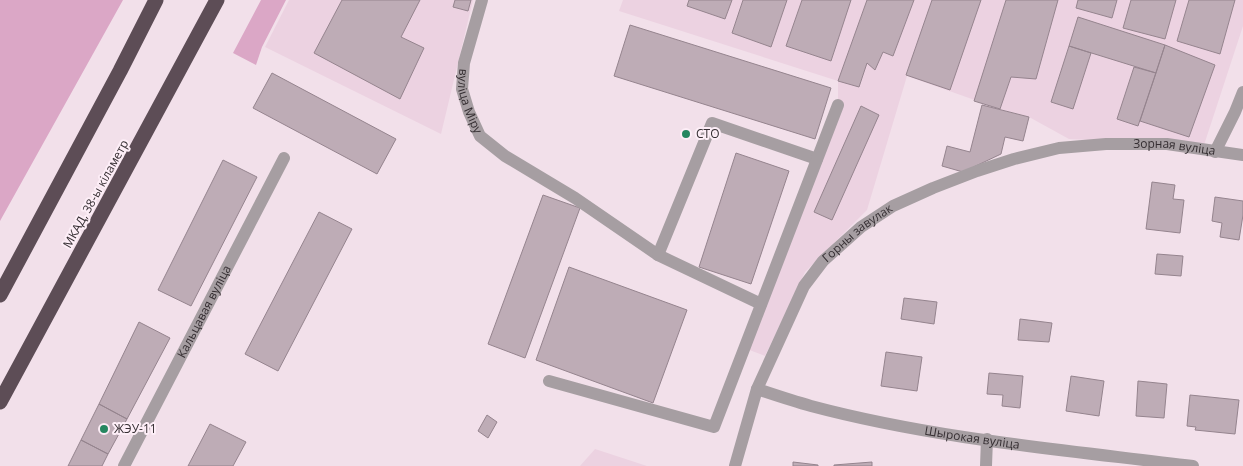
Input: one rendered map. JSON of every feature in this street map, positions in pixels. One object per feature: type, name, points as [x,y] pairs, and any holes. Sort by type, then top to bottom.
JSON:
[{"type":"highway","points":[[0,295],[156,0]]},
{"type":"highway","name":"МКАД, 38-ы кіламетр","points":[[0,402],[218,0]]},
{"type":"street","name":"вуліца Міру","points":[[482,0],[464,62],[462,88],[468,112],[480,136],[505,156],[561,190],[658,255],[761,304]]},
{"type":"street","points":[[1215,152],[1243,92]]},
{"type":"street","points":[[549,381],[714,427],[838,105]]},
{"type":"street","points":[[658,255],[712,123],[817,159]]},
{"type":"street","name":"Зорная вуліца","points":[[1106,144],[1167,144],[1243,156]]},
{"type":"street","name":"Горны завулак","points":[[735,466],[756,389],[804,286],[823,261],[860,227],[894,206],[925,192],[1014,159],[1059,148],[1106,144]]},
{"type":"street","name":"Кальцавая вуліца","points":[[124,466],[284,158]]},
{"type":"street","name":"Шырокая вуліца","points":[[756,389],[810,406],[883,422],[987,439],[1193,466]]},
{"type":"street","points":[[986,466],[987,439]]},
{"type":"shaded area","points":[[0,0],[123,0],[0,221]]},
{"type":"shaded area","points":[[261,0],[286,0],[262,47],[256,65],[233,53]]},
{"type":"shaded area","points":[[289,0],[473,0],[441,134],[265,47]]},
{"type":"shaded area","points":[[623,0],[1243,0],[1243,26],[1204,145],[1069,139],[1029,117],[1000,109],[907,76],[867,210],[805,272],[765,356],[744,348],[838,105],[838,81],[619,11]]},
{"type":"shaded area","points":[[595,449],[647,466],[580,466]]},
{"type":"building","points":[[342,0],[420,0],[401,37],[424,48],[400,99],[314,53]]},
{"type":"building","points":[[455,0],[471,0],[468,11],[453,7]]},
{"type":"building","points":[[689,0],[732,0],[725,19],[687,6]]},
{"type":"building","points":[[743,0],[787,0],[771,47],[732,33]]},
{"type":"building","points":[[802,0],[851,0],[831,61],[786,46]]},
{"type":"building","points":[[867,0],[914,0],[893,56],[883,52],[875,70],[867,63],[859,87],[838,81]]},
{"type":"building","points":[[932,0],[981,0],[950,90],[906,75]]},
{"type":"building","points":[[1006,0],[1058,0],[1036,79],[1011,77],[1000,109],[974,101]]},
{"type":"building","points":[[1078,0],[1117,0],[1112,18],[1076,8]]},
{"type":"building","points":[[1131,0],[1176,0],[1165,39],[1123,28]]},
{"type":"building","points":[[1189,0],[1235,0],[1220,54],[1177,41]]},
{"type":"building","points":[[1078,17],[1165,45],[1156,73],[1069,46]]},
{"type":"building","points":[[630,25],[831,88],[815,139],[614,76]]},
{"type":"building","points":[[1165,45],[1215,65],[1189,137],[1140,121]]},
{"type":"building","points":[[1069,46],[1091,53],[1073,109],[1051,102]]},
{"type":"building","points":[[1134,67],[1156,73],[1138,126],[1117,119]]},
{"type":"building","points":[[272,73],[396,139],[377,174],[253,108]]},
{"type":"building","points":[[982,105],[1029,117],[1023,141],[1005,137],[1001,154],[963,172],[942,166],[947,146],[970,152]]},
{"type":"building","points":[[861,106],[879,115],[832,220],[814,212]]},
{"type":"building","points":[[736,153],[789,171],[751,284],[699,267]]},
{"type":"building","points":[[223,160],[257,177],[191,306],[158,290]]},
{"type":"building","points":[[1152,182],[1175,185],[1173,199],[1184,200],[1180,233],[1146,229]]},
{"type":"building","points":[[543,195],[580,208],[525,358],[488,344]]},
{"type":"building","points":[[1215,197],[1243,201],[1239,240],[1220,237],[1222,223],[1212,221]]},
{"type":"building","points":[[319,212],[352,229],[278,371],[245,354]]},
{"type":"building","points":[[1157,254],[1183,256],[1181,276],[1155,274]]},
{"type":"building","points":[[569,267],[687,310],[653,403],[536,360]]},
{"type":"building","points":[[904,298],[937,302],[934,324],[901,319]]},
{"type":"building","points":[[1020,319],[1052,323],[1049,342],[1018,340]]},
{"type":"building","points":[[139,322],[170,338],[127,419],[99,404]]},
{"type":"building","points":[[886,352],[922,357],[917,391],[881,386]]},
{"type":"building","points":[[989,373],[1023,376],[1020,408],[1002,406],[1003,395],[987,394]]},
{"type":"building","points":[[1071,376],[1104,381],[1099,416],[1066,411]]},
{"type":"building","points":[[1138,381],[1167,384],[1164,418],[1136,416]]},
{"type":"building","points":[[1190,395],[1239,400],[1235,434],[1195,430],[1196,427],[1187,426]]},
{"type":"building","name":"ЖЭУ-11","points":[[99,404],[127,419],[108,454],[81,440]]},
{"type":"building","points":[[487,415],[497,422],[488,438],[478,431]]},
{"type":"building","points":[[210,424],[246,442],[233,466],[188,466]]},
{"type":"building","points":[[81,440],[108,454],[102,466],[68,466]]},
{"type":"building","points":[[793,462],[818,465],[818,466],[793,466]]},
{"type":"building","points":[[872,462],[872,466],[834,466],[834,465]]},
{"type":"place","name":"СТО","points":[[686,134]]},
{"type":"place","name":"ЖЭУ-11","points":[[104,429]]}]
